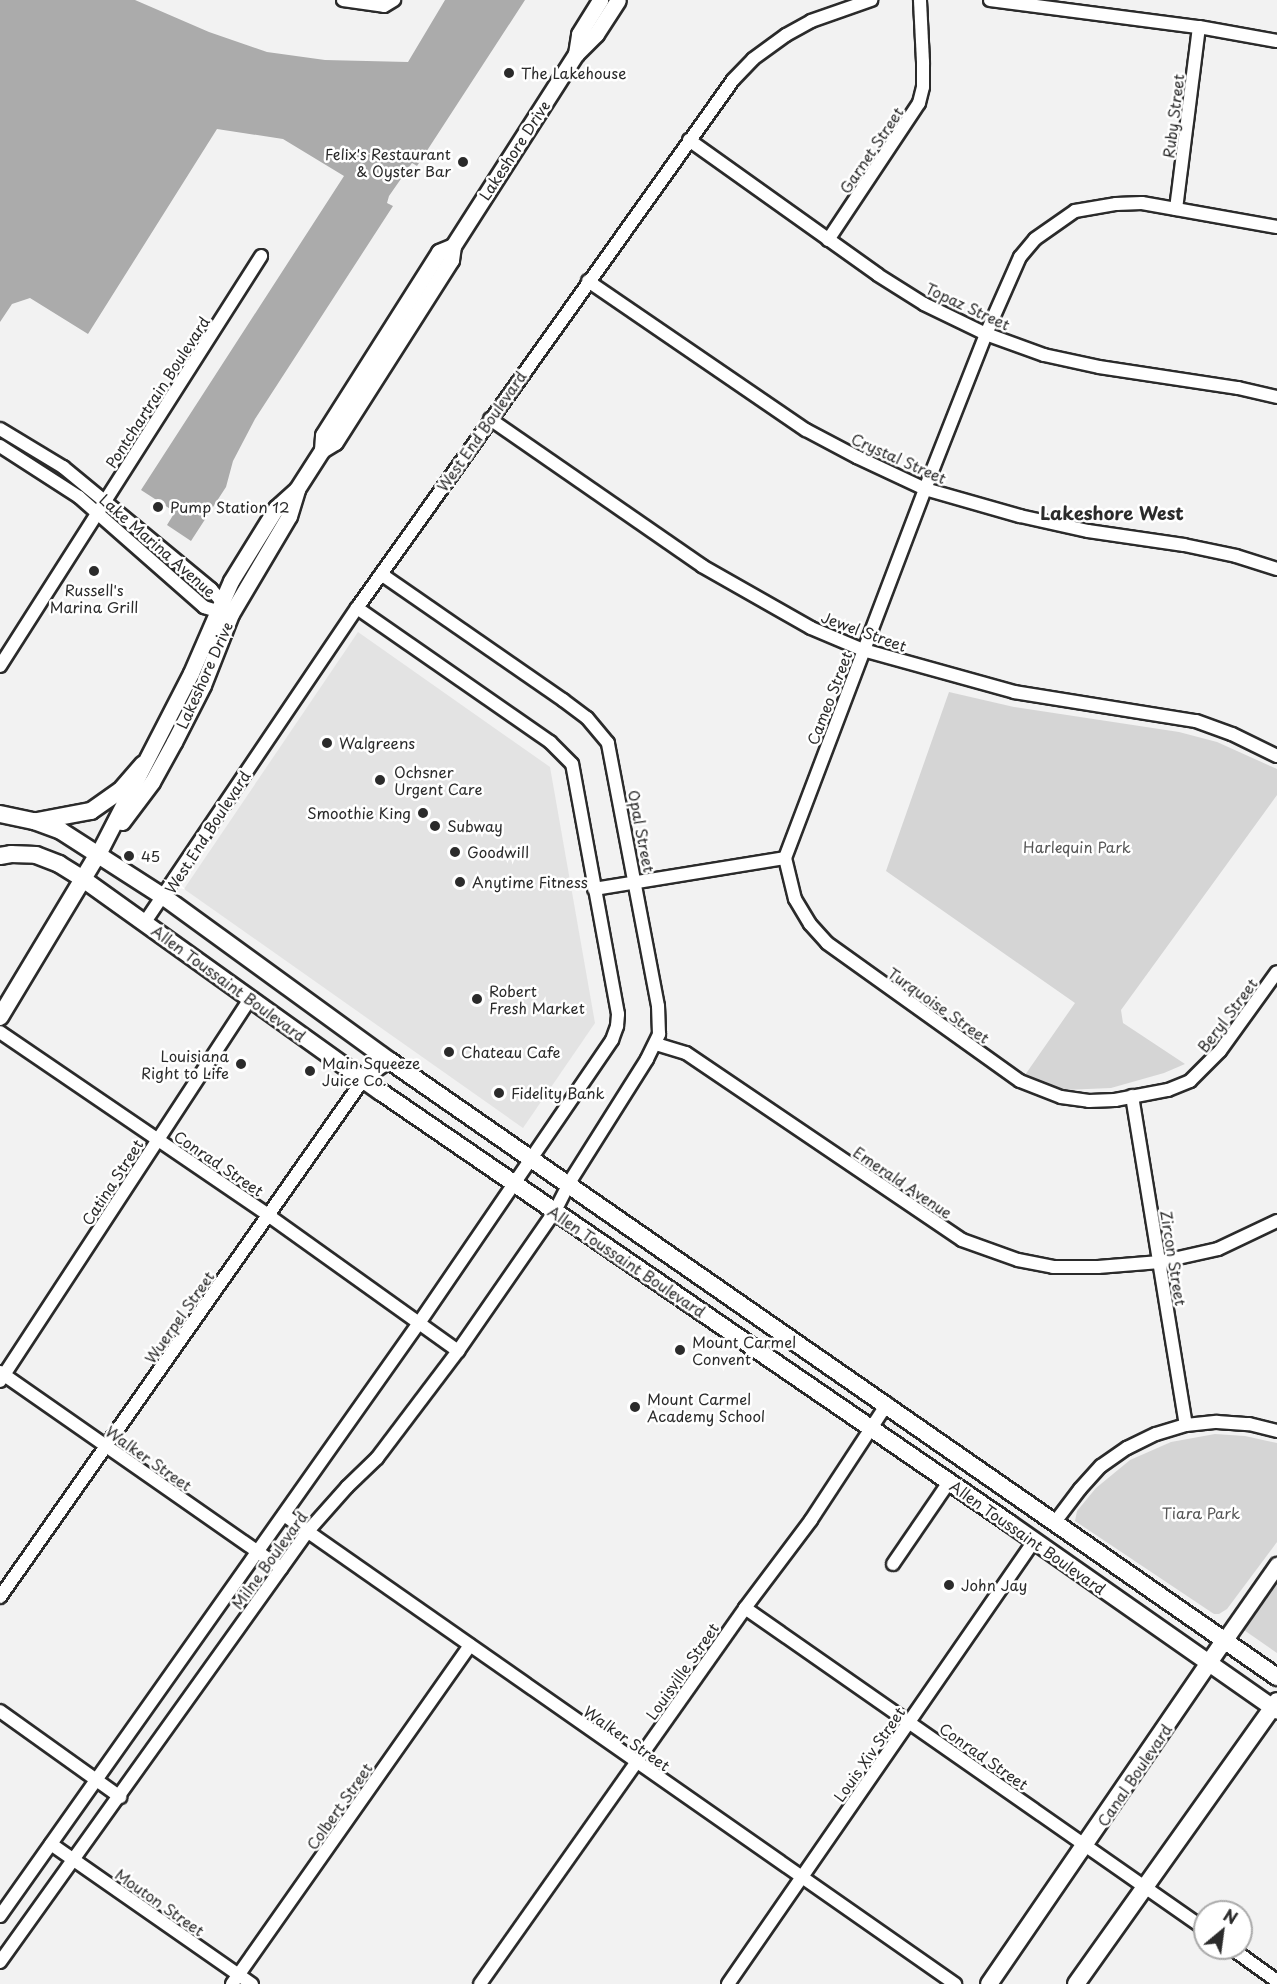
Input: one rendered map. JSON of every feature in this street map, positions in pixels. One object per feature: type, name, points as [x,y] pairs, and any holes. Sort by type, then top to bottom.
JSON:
[{"type":"main road","points":[[34,821],[91,811],[120,791],[143,765]]},
{"type":"main road","name":"Allen Toussaint Boulevard","points":[[0,814],[34,821],[61,831],[164,897],[390,1061],[888,1404],[1277,1677]]},
{"type":"main road","name":"Lakeshore Drive","points":[[83,879],[98,854]]},
{"type":"main road","name":"Allen Toussaint Boulevard","points":[[0,856],[36,855],[59,864],[83,879],[363,1080],[872,1428],[1208,1664],[1275,1707]]},
{"type":"main road","points":[[0,1017],[83,879]]},
{"type":"main road","points":[[932,1470],[947,1446]]},
{"type":"main road","points":[[1115,1598],[1131,1576]]},
{"type":"main road","name":"Canal Boulevard","points":[[989,1984],[1086,1846],[1224,1641]]},
{"type":"main road","points":[[1076,1984],[1144,1886],[1275,1707]]},
{"type":"street","points":[[343,0],[384,6],[394,0]]},
{"type":"street","name":"Lakeshore Drive","points":[[576,54],[579,34],[600,0]]},
{"type":"street","name":"Lakeshore Drive","points":[[98,854],[224,609],[290,516],[297,489],[322,450],[335,442],[386,348],[452,260],[453,246],[576,54],[596,34],[618,0]]},
{"type":"street","name":"West End Boulevard","points":[[145,922],[357,608],[733,80],[762,52],[811,21],[872,0]]},
{"type":"street","name":"Garnet Street","points":[[828,240],[919,104],[923,87],[920,0]]},
{"type":"street","points":[[990,0],[1199,27],[1277,41]]},
{"type":"street","name":"Ruby Street","points":[[1176,209],[1199,27]]},
{"type":"street","name":"Topaz Street","points":[[689,140],[828,240],[924,304],[986,334],[1044,355],[1099,367],[1238,388],[1277,397]]},
{"type":"street","name":"Cameo Street","points":[[785,858],[925,489],[986,334],[1020,257],[1035,238],[1055,224],[1075,211],[1094,207],[1142,203],[1277,226]]},
{"type":"street","name":"Pontchartrain Boulevard","points":[[0,666],[261,256]]},
{"type":"street","name":"Crystal Street","points":[[588,281],[806,430],[857,458],[925,489],[1020,516],[1088,531],[1184,545],[1236,556],[1277,569]]},
{"type":"street","name":"Jewel Street","points":[[490,419],[702,566],[810,628],[863,650],[1014,692],[1118,706],[1196,721],[1232,734],[1277,756]]},
{"type":"street","name":"Lake Marina Avenue","points":[[0,429],[63,467],[204,607],[224,609]]},
{"type":"street","name":"Lake Marina Avenue","points":[[0,446],[79,497],[101,507],[211,589],[224,609]]},
{"type":"street","name":"Opal Street","points":[[381,574],[563,700],[598,729],[608,743],[658,1006],[659,1034],[656,1044],[569,1183]]},
{"type":"street","points":[[357,608],[550,742],[572,764],[618,1014],[617,1026],[612,1040],[532,1158]]},
{"type":"street","name":"Lakeshore Drive","points":[[98,854],[152,782],[174,742],[203,685],[224,609]]},
{"type":"street","points":[[594,889],[785,858]]},
{"type":"street","name":"Turquoise Street","points":[[785,858],[795,899],[810,924],[827,943],[1020,1081],[1040,1090],[1089,1101],[1132,1096]]},
{"type":"street","name":"Beryl Street","points":[[1132,1096],[1168,1090],[1199,1074],[1220,1051],[1277,972]]},
{"type":"street","name":"Catina Street","points":[[1,1376],[250,999]]},
{"type":"street","name":"Conrad Street","points":[[0,1032],[268,1215],[458,1351]]},
{"type":"street","name":"Emerald Avenue","points":[[656,1044],[686,1053],[920,1213],[975,1247],[1018,1260],[1053,1267],[1160,1263],[1218,1248],[1277,1221]]},
{"type":"street","name":"Wuerpel Street","points":[[0,1598],[363,1080],[390,1061]]},
{"type":"street","name":"Zircon Street","points":[[1132,1096],[1186,1425]]},
{"type":"street","name":"Milne Boulevard","points":[[0,1916],[419,1323],[532,1158]]},
{"type":"street","name":"Milne Boulevard","points":[[0,1962],[75,1861],[308,1531],[339,1495],[378,1458],[458,1351],[555,1211],[569,1183]]},
{"type":"street","name":"Walker Street","points":[[1,1376],[107,1446],[281,1568]]},
{"type":"street","name":"Louisville Street","points":[[480,1984],[745,1608],[811,1520],[888,1404]]},
{"type":"street","points":[[1055,1522],[1080,1488],[1114,1456],[1148,1437],[1186,1425],[1233,1423],[1277,1431]]},
{"type":"street","points":[[893,1564],[949,1482]]},
{"type":"street","name":"Walker Street","points":[[284,1515],[955,1984]]},
{"type":"street","name":"Louis Xiv Street","points":[[728,1984],[1034,1541]]},
{"type":"street","name":"Canal Boulevard","points":[[1224,1641],[1277,1565]]},
{"type":"street","name":"Conrad Street","points":[[745,1608],[1193,1921]]},
{"type":"street","name":"Colbert Street","points":[[235,1979],[470,1645]]},
{"type":"street","points":[[0,1711],[120,1797]]},
{"type":"street","name":"Mouton Street","points":[[51,1844],[235,1979],[252,1984]]},
{"type":"street","points":[[1248,1960],[1277,1980]]},
{"type":"shaded area","points":[[0,0],[135,0],[209,32],[267,52],[325,60],[408,62],[445,0],[525,0],[417,166],[412,163],[389,196],[387,203],[393,206],[255,419],[233,461],[226,487],[191,541],[167,525],[175,512],[141,490],[344,176],[283,139],[217,129],[88,334],[30,298],[12,304],[0,322]]},
{"type":"shaded area","points":[[358,632],[550,767],[595,1023],[523,1128],[184,889]]},
{"type":"green space","name":"Harlequin Park","points":[[949,692],[1014,707],[1179,732],[1217,742],[1277,769],[1277,795],[1121,1010],[1123,1023],[1185,1064],[1164,1073],[1111,1088],[1064,1090],[1044,1085],[1025,1075],[1075,1003],[886,871]]},
{"type":"green space","name":"Tiara Park","points":[[1215,1434],[1245,1436],[1277,1443],[1277,1542],[1227,1609],[1219,1614],[1214,1614],[1075,1521],[1077,1511],[1096,1488],[1130,1460],[1171,1442]]},
{"type":"green space","points":[[1277,1574],[1277,1653],[1241,1628]]},
{"type":"place","name":"The Lakehouse","points":[[509,73]]},
{"type":"place","name":"Felix's Restaurant & Oyster Bar","points":[[463,162]]},
{"type":"place","name":"Pump Station 12","points":[[158,507]]},
{"type":"place","name":"Russell's Marina Grill","points":[[94,571]]},
{"type":"place","name":"Walgreens","points":[[327,743]]},
{"type":"place","name":"Ochsner Urgent Care","points":[[380,780]]},
{"type":"place","name":"Smoothie King","points":[[423,813]]},
{"type":"place","name":"Subway","points":[[435,826]]},
{"type":"place","name":"Goodwill","points":[[455,852]]},
{"type":"place","name":"45","points":[[129,856]]},
{"type":"place","name":"Anytime Fitness","points":[[460,882]]},
{"type":"place","name":"Robert Fresh Market","points":[[477,999]]},
{"type":"place","name":"Chateau Cafe","points":[[449,1052]]},
{"type":"place","name":"Louisiana Right to Life","points":[[241,1064]]},
{"type":"place","name":"Main Squeeze Juice Co.","points":[[310,1071]]},
{"type":"place","name":"Fidelity Bank","points":[[499,1093]]},
{"type":"place","name":"Mount Carmel Convent","points":[[680,1350]]},
{"type":"place","name":"Mount Carmel Academy School","points":[[635,1407]]},
{"type":"place","name":"John Jay","points":[[949,1585]]},
{"type":"district","name":"Lakeshore West","points":[[1112,513]]}]
